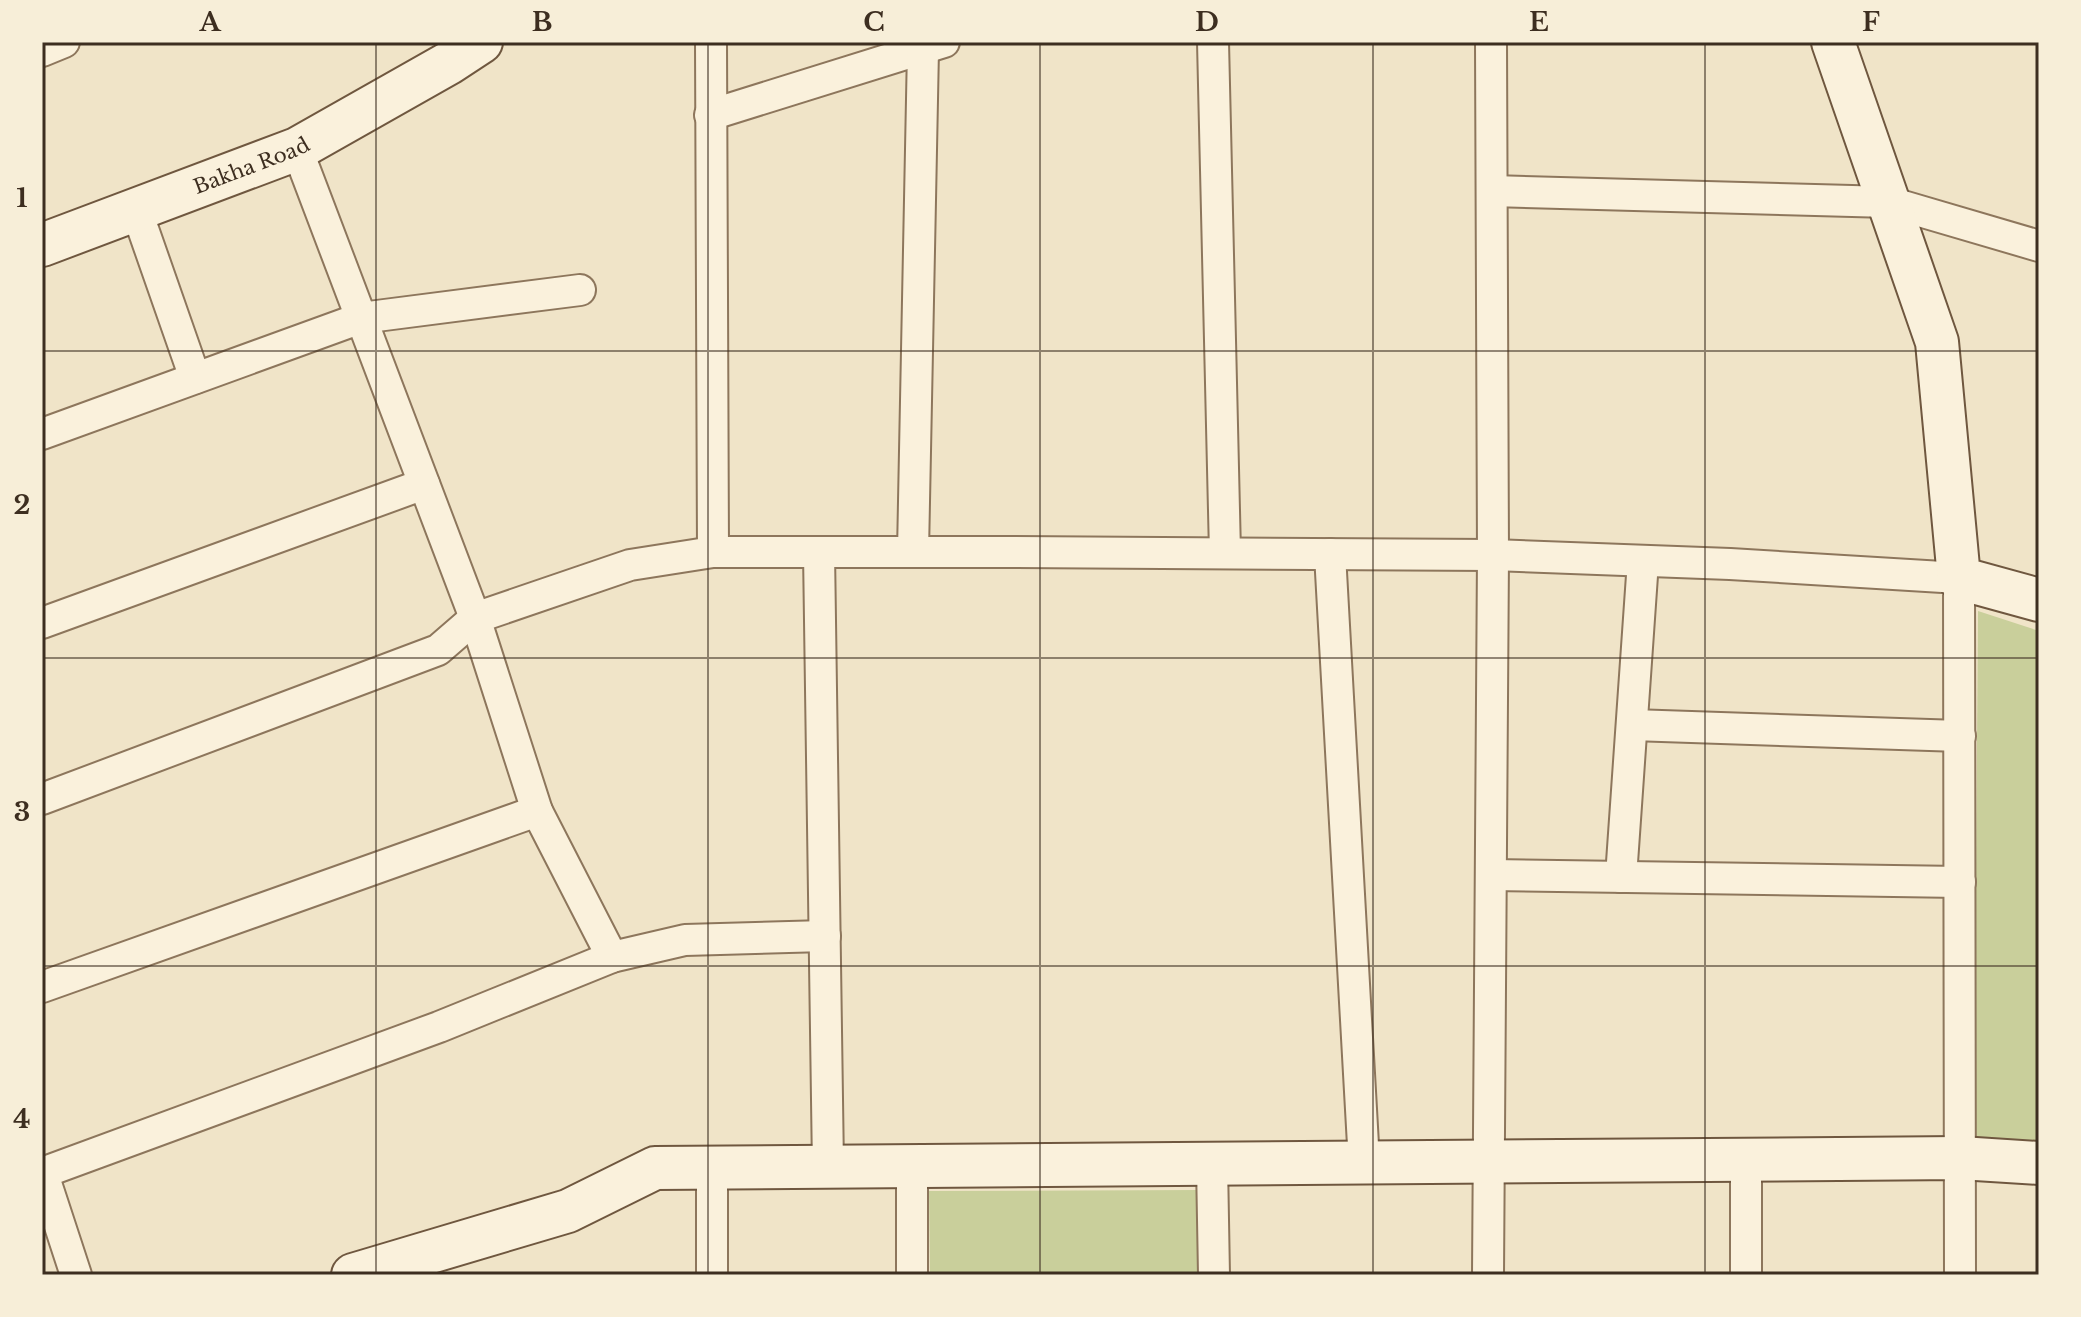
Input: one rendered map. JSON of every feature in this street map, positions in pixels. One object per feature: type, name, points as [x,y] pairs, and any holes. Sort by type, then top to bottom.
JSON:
[{"type":"street","points":[[711,42],[713,552]]},
{"type":"street","points":[[1213,42],[1225,553]]},
{"type":"street","points":[[1488,1275],[1493,555],[1491,42]]},
{"type":"street","points":[[1833,42],[1937,342],[1959,578],[1960,1275]]},
{"type":"street","points":[[710,115],[933,45],[913,552]]},
{"type":"street","name":"Bakha Road","points":[[42,245],[297,149],[457,49]]},
{"type":"street","points":[[297,149],[475,618],[537,811],[612,957]]},
{"type":"street","points":[[1492,191],[1889,202],[2039,246]]},
{"type":"street","points":[[136,209],[195,378]]},
{"type":"street","points":[[42,434],[361,318],[580,290]]},
{"type":"street","points":[[42,623],[424,484]]},
{"type":"street","points":[[42,799],[438,650],[475,618],[630,565],[713,552],[1493,555],[1959,578],[2039,600]]},
{"type":"street","points":[[819,552],[828,1167]]},
{"type":"street","points":[[1330,554],[1364,1163]]},
{"type":"street","points":[[1621,877],[1643,561]]},
{"type":"street","points":[[1632,725],[1960,736]]},
{"type":"street","points":[[42,987],[537,811]]},
{"type":"street","points":[[1491,875],[1960,882]]},
{"type":"street","points":[[76,1275],[42,1172],[439,1027],[612,957],[685,940],[825,936]]},
{"type":"street","points":[[353,1275],[568,1211],[655,1168],[1960,1158],[2039,1163]]},
{"type":"street","points":[[1746,1160],[1746,1275]]},
{"type":"street","points":[[1212,1164],[1214,1275]]},
{"type":"street","points":[[912,1166],[912,1275]]},
{"type":"street","points":[[712,1168],[712,1275]]},
{"type":"green space","points":[[1978,611],[2039,631],[2039,1143],[1974,1140]]},
{"type":"green space","points":[[1201,1190],[1201,1275],[930,1275],[929,1191]]}]
